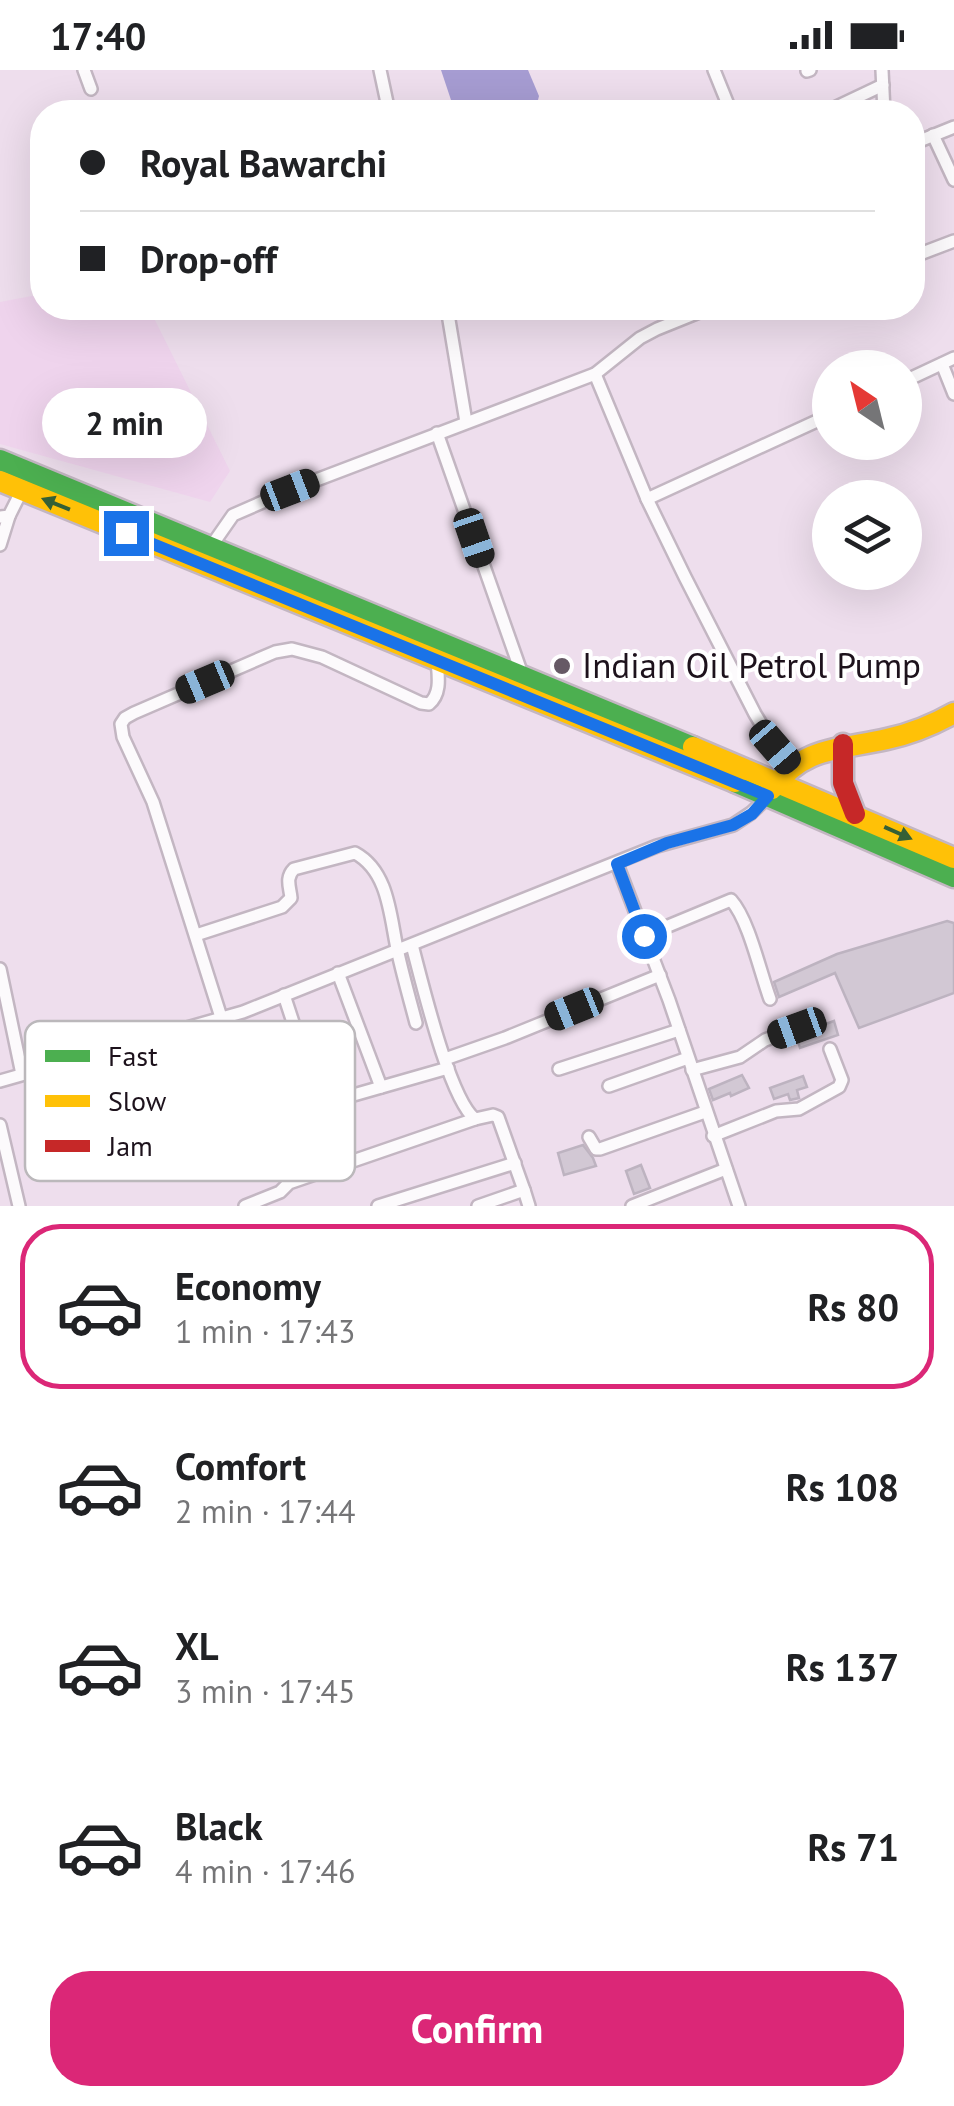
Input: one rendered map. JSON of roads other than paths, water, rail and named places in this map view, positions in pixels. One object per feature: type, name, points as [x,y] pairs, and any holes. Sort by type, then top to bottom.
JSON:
[{"type":"highway","points":[[0,460],[780,781],[954,858]]},
{"type":"highway","points":[[0,481],[438,660],[780,781],[831,825],[954,877]]},
{"type":"highway","points":[[780,781],[807,756],[843,744],[886,740],[954,713]]},
{"type":"highway","points":[[843,744],[843,782],[855,814]]},
{"type":"street","points":[[84,70],[91,89]]},
{"type":"street","points":[[380,70],[386,100]]},
{"type":"street","points":[[714,70],[727,100]]},
{"type":"street","points":[[882,70],[884,100]]},
{"type":"street","points":[[851,100],[883,85]]},
{"type":"street","points":[[925,138],[954,126]]},
{"type":"street","points":[[933,135],[954,180]]},
{"type":"street","points":[[925,252],[954,242]]},
{"type":"street","points":[[449,320],[466,422]]},
{"type":"street","points":[[210,548],[234,515],[595,374],[640,338],[679,320]]},
{"type":"street","points":[[922,373],[948,361],[954,394]]},
{"type":"street","points":[[217,1021],[667,843],[733,825],[752,814],[780,781],[775,747],[647,500],[595,374]]},
{"type":"street","points":[[647,500],[812,423]]},
{"type":"street","points":[[437,433],[523,677]]},
{"type":"street","points":[[0,545],[5,517],[22,490]]},
{"type":"street","points":[[221,1020],[153,802],[121,724],[125,718],[275,652],[292,650],[322,657],[429,704],[438,692],[438,660]]},
{"type":"street","points":[[196,935],[282,907],[291,898],[288,881],[294,869],[356,853],[367,863],[390,904],[397,952],[416,1023]]},
{"type":"street","points":[[617,864],[660,975],[739,1206]]},
{"type":"street","points":[[644,936],[731,900],[748,934],[770,999]]},
{"type":"street","points":[[412,945],[446,1064],[463,1106],[475,1119]]},
{"type":"street","points":[[0,969],[22,1074]]},
{"type":"street","points":[[338,974],[381,1086]]},
{"type":"street","points":[[355,1094],[446,1064],[660,975]]},
{"type":"street","points":[[284,996],[292,1021]]},
{"type":"street","points":[[609,1086],[690,1064],[740,1057],[765,1040],[797,1028]]},
{"type":"street","points":[[559,1069],[679,1030]]},
{"type":"street","points":[[714,1136],[776,1111],[799,1109],[839,1087],[842,1080],[830,1049]]},
{"type":"street","points":[[0,1081],[25,1073]]},
{"type":"street","points":[[588,1137],[600,1149],[706,1112]]},
{"type":"street","points":[[355,1161],[496,1115],[529,1206]]},
{"type":"street","points":[[0,1125],[5,1166],[20,1206]]},
{"type":"street","points":[[378,1206],[515,1163]]},
{"type":"street","points":[[632,1206],[726,1169]]},
{"type":"street","points":[[246,1206],[296,1181]]},
{"type":"street","points":[[478,1206],[524,1190]]},
{"type":"place","name":"Indian Oil Petrol Pump","points":[[562,666]]}]
